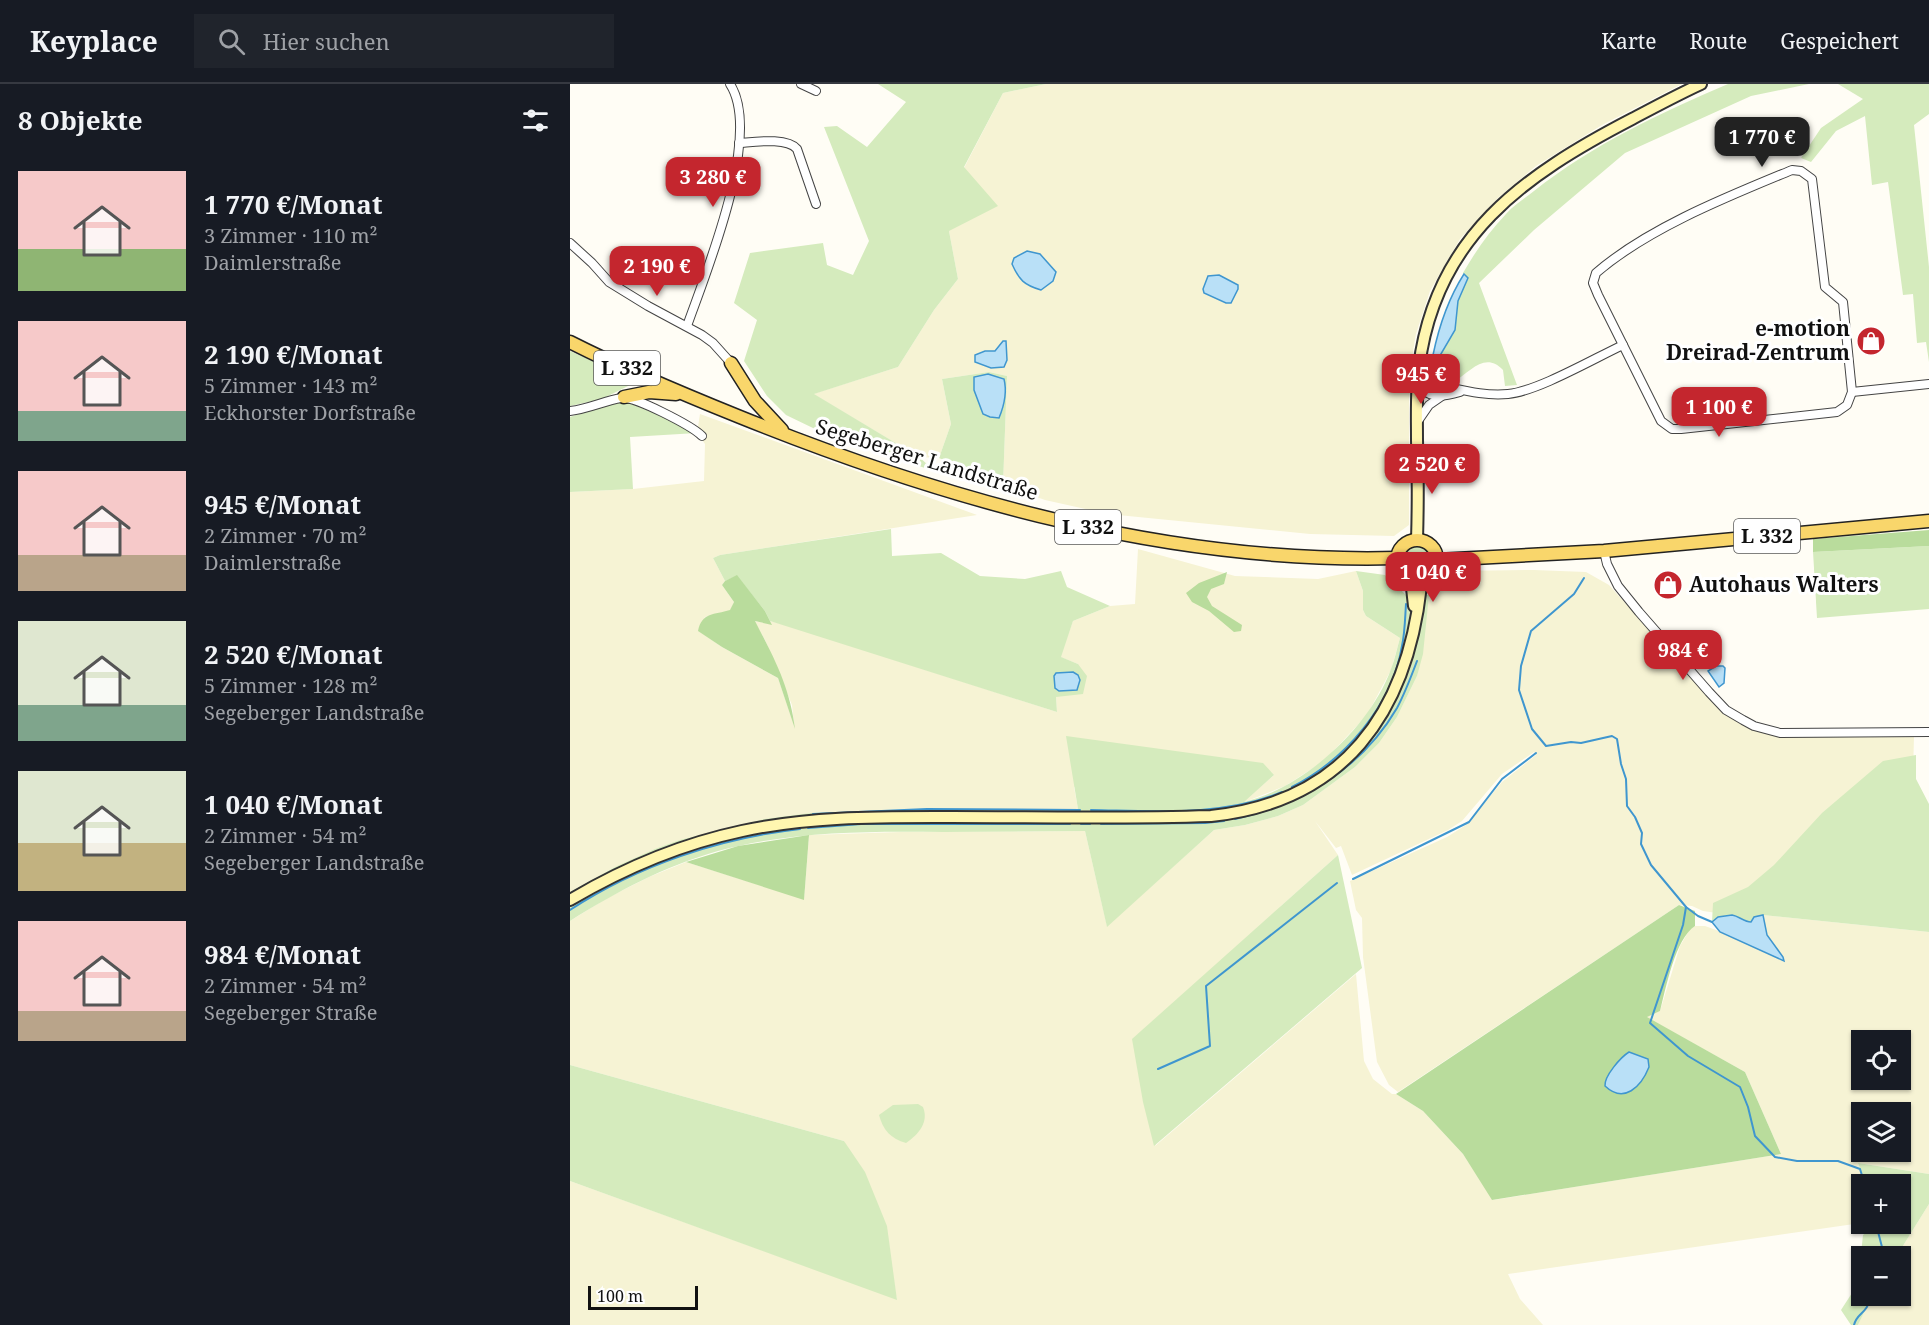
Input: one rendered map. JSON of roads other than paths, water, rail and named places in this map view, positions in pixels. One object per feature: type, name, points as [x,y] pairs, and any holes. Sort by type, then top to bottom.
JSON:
[{"type":"main road","points":[[1418,540],[1418,382],[1424,338],[1438,294],[1467,243],[1501,204],[1574,150],[1701,84]]},
{"type":"main road","name":"Segeberger Landstraße","points":[[570,342],[685,394],[789,437],[950,492],[1105,531],[1213,548],[1363,559],[1397,558]]},
{"type":"main road","points":[[731,363],[755,401],[774,424],[789,437]]},
{"type":"main road","points":[[624,397],[649,392],[685,394]]},
{"type":"main road","name":"L 332","points":[[1437,560],[1604,551],[1929,520]]},
{"type":"main road","points":[[570,900],[620,872],[673,851],[744,830],[789,823],[875,817],[1196,817],[1232,813],[1271,804],[1303,789],[1335,768],[1373,729],[1399,682],[1410,648],[1421,585],[1433,571],[1437,560],[1436,553],[1430,545],[1418,540],[1404,545],[1397,558],[1400,569],[1415,580],[1425,578]]},
{"type":"main road","points":[[1408,577],[1412,588],[1415,618]]},
{"type":"street","points":[[687,326],[734,185],[740,128],[739,108],[730,84]]},
{"type":"street","points":[[801,84],[816,91]]},
{"type":"street","points":[[738,143],[784,142],[794,145],[816,204]]},
{"type":"street","points":[[1792,170],[1801,171],[1812,179],[1826,287],[1843,302],[1852,392],[1847,405],[1837,412],[1672,429],[1661,421],[1623,345],[1593,283],[1596,273],[1651,236],[1714,203],[1792,170]]},
{"type":"street","points":[[570,243],[609,282],[713,343],[731,363]]},
{"type":"street","points":[[1418,382],[1461,392],[1509,394],[1524,390],[1623,345]]},
{"type":"street","points":[[1418,382],[1428,394],[1442,396],[1461,392]]},
{"type":"street","points":[[1852,392],[1929,384]]},
{"type":"street","points":[[1417,423],[1429,405],[1442,396]]},
{"type":"street","points":[[570,411],[624,397],[674,418],[695,429],[702,436]]},
{"type":"street","points":[[1604,551],[1606,564],[1618,586],[1639,612],[1708,692],[1726,710],[1743,720],[1754,726],[1780,733],[1929,732]]},
{"type":"water","points":[[1027,251],[1040,254],[1056,272],[1053,281],[1041,290],[1023,281],[1012,264],[1014,258]]},
{"type":"water","points":[[1464,274],[1468,278],[1458,301],[1455,330],[1438,359],[1433,355],[1441,323],[1453,293]]},
{"type":"water","points":[[1219,275],[1238,285],[1231,303],[1204,293],[1203,289],[1208,276]]},
{"type":"water","points":[[1003,341],[1006,341],[1007,360],[1004,367],[991,368],[975,362],[975,355],[985,351],[995,351]]},
{"type":"water","points":[[988,374],[1004,379],[1004,398],[999,418],[983,414],[974,390],[974,377]]},
{"type":"water","points":[[1716,666],[1725,668],[1724,683],[1719,687],[1708,671]]},
{"type":"water","points":[[1073,672],[1080,680],[1077,690],[1059,691],[1055,688],[1056,673]]},
{"type":"water","points":[[1732,915],[1751,922],[1754,917],[1763,915],[1767,935],[1784,961],[1720,932],[1712,922],[1718,917]]},
{"type":"water","points":[[1629,1052],[1648,1059],[1649,1067],[1646,1074],[1637,1087],[1631,1091],[1619,1093],[1612,1091],[1605,1086],[1607,1077]]},
{"type":"waterway","points":[[1584,578],[1574,594],[1531,631],[1521,666],[1519,690],[1532,729],[1546,746],[1571,742],[1581,743],[1612,736],[1617,739],[1626,779],[1627,806],[1642,833],[1641,844],[1651,865],[1686,907],[1712,922]]},
{"type":"waterway","points":[[1292,787],[1312,776],[1330,762],[1363,729],[1377,710],[1397,668],[1403,641],[1406,604]]},
{"type":"waterway","points":[[1235,819],[1259,813],[1306,794],[1348,766],[1383,729],[1397,708],[1417,661]]},
{"type":"waterway","points":[[1353,879],[1469,822],[1502,779],[1536,753]]},
{"type":"waterway","points":[[1091,810],[1188,811],[1212,809],[1236,806],[1282,792]]},
{"type":"waterway","points":[[813,814],[927,809],[1080,810]]},
{"type":"waterway","points":[[1101,824],[1224,821]]},
{"type":"waterway","points":[[808,828],[861,824],[1070,824]]},
{"type":"waterway","points":[[1081,824],[1090,824]]},
{"type":"waterway","points":[[570,910],[623,880],[680,856],[740,839],[800,829]]},
{"type":"waterway","points":[[1158,1069],[1210,1046],[1206,986],[1337,883]]},
{"type":"waterway","points":[[1686,907],[1683,925],[1650,1023],[1688,1056],[1740,1087],[1755,1136],[1775,1157],[1797,1161],[1838,1161],[1860,1169],[1862,1174]]},
{"type":"waterway","points":[[1879,1234],[1882,1246]]},
{"type":"waterway","points":[[1854,1325],[1867,1306]]},
{"type":"place","name":"e-motion Dreirad-Zentrum","points":[[1871,341]]},
{"type":"place","name":"Autohaus Walters","points":[[1668,585]]}]
